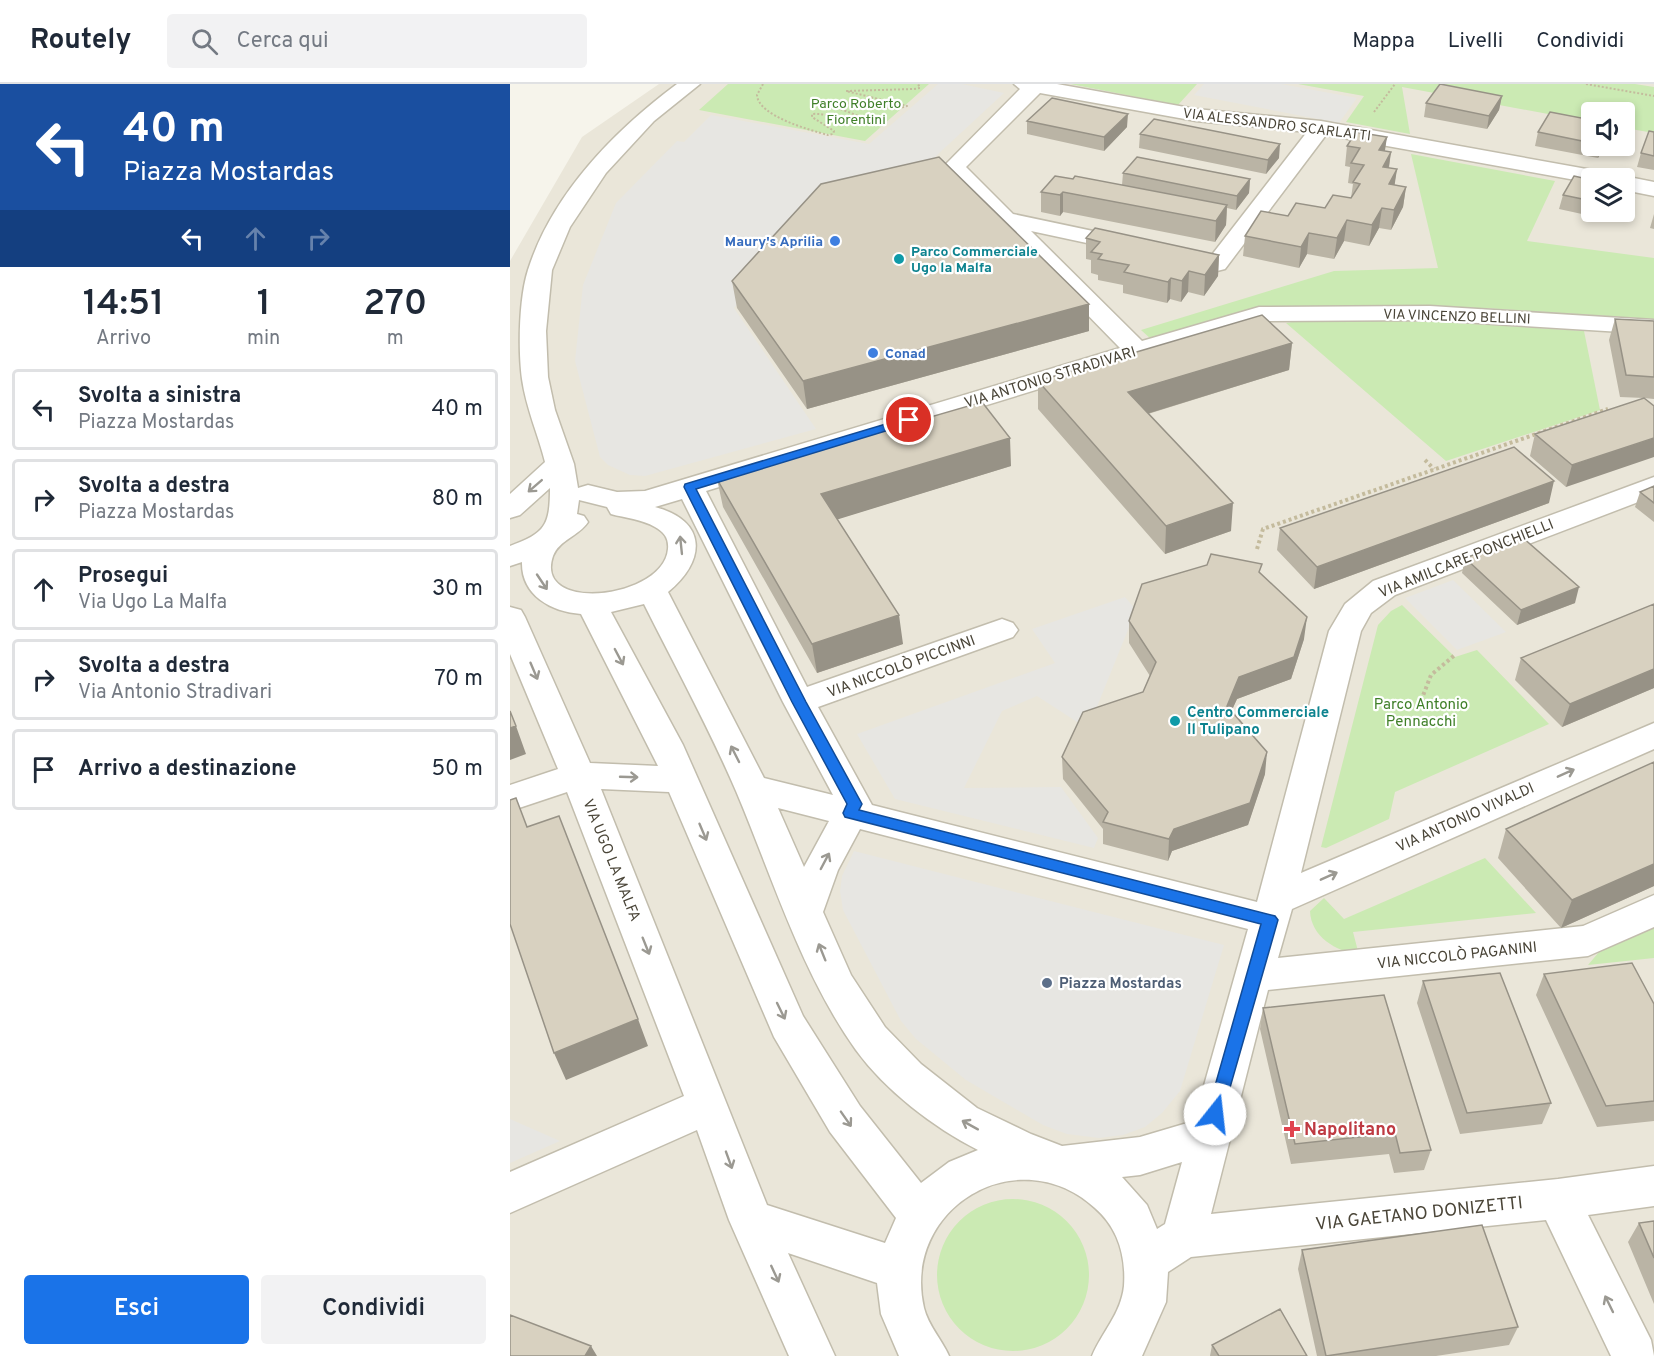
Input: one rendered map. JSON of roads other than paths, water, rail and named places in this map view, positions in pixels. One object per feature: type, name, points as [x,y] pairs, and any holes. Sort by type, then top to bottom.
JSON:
[{"type":"street","points":[[661,502],[669,522],[680,534],[684,547],[681,562],[669,577],[652,590],[613,603],[592,605],[571,602],[553,595],[541,585],[535,572],[536,558],[562,519],[563,470],[542,409],[534,373],[533,337],[540,271],[554,237],[572,205],[599,170],[647,117],[690,84]]},
{"type":"street","points":[[1032,85],[954,166],[1137,351]]},
{"type":"street","name":"VIA ALESSANDRO SCARLATTI","points":[[1032,85],[1196,115],[1321,127],[1581,174]]},
{"type":"street","points":[[1006,219],[1217,264],[1321,127]]},
{"type":"street","points":[[1635,185],[1654,189]]},
{"type":"street","name":"VIA VINCENZO BELLINI","points":[[1259,314],[1430,313],[1654,327]]},
{"type":"street","name":"VIA ANTONIO STRADIVARI","points":[[588,494],[604,499],[661,502],[1259,314]]},
{"type":"street","points":[[563,470],[588,494],[606,504],[661,502]]},
{"type":"street","points":[[510,509],[563,470]]},
{"type":"street","name":"VIA AMILCARE PONCHIELLI","points":[[1209,1135],[1273,910],[1345,631],[1352,614],[1367,599],[1383,588],[1654,486]]},
{"type":"street","points":[[510,556],[550,539],[572,523],[591,516],[661,502]]},
{"type":"street","points":[[661,502],[799,702],[855,804],[820,870],[805,911]]},
{"type":"street","points":[[652,590],[752,788],[831,975],[871,1039],[917,1086],[962,1121],[1018,1149],[1093,1178],[1119,1200],[1137,1228],[1146,1261],[1146,1299],[1132,1334],[1115,1356]]},
{"type":"street","points":[[592,605],[666,745],[779,1008],[845,1119],[920,1215]]},
{"type":"street","name":"VIA UGO LA MALFA","points":[[510,617],[578,775],[708,1105]]},
{"type":"street","name":"VIA NICCOLÒ PICCINNI","points":[[799,702],[1002,630]]},
{"type":"street","name":"VIA ANTONIO VIVALDI","points":[[1273,910],[1654,735]]},
{"type":"street","points":[[510,798],[578,775],[681,780]]},
{"type":"street","points":[[752,788],[850,813],[1273,910]]},
{"type":"street","name":"VIA NICCOLÒ PAGANINI","points":[[1253,976],[1588,941],[1654,910]]},
{"type":"street","points":[[510,1193],[708,1105],[751,1220],[812,1356]]},
{"type":"street","points":[[912,1348],[900,1300],[899,1269],[906,1240],[920,1215],[948,1186],[983,1167],[1023,1159],[1062,1165],[1140,1156],[1209,1135]]},
{"type":"street","points":[[1146,1261],[1183,1237],[1209,1135]]},
{"type":"street","name":"VIA GAETANO DONIZETTI","points":[[1183,1237],[1654,1186]]},
{"type":"street","points":[[1558,1198],[1635,1356]]},
{"type":"street","points":[[751,1220],[899,1269]]},
{"type":"place","name":"Maury's Aprilia","points":[[835,241]]},
{"type":"place","name":"Parco Commerciale Ugo la Malfa","points":[[899,259]]},
{"type":"place","name":"Conad","points":[[873,353]]},
{"type":"place","name":"Centro Commerciale Il Tulipano","points":[[1175,721]]},
{"type":"place","name":"Piazza Mostardas","points":[[1047,983]]},
{"type":"place","name":"Napolitano","points":[[1292,1129]]},
{"type":"park label","name":"Parco Roberto Fiorentini","points":[[856,112]]},
{"type":"park label","name":"Parco Antonio Pennacchi","points":[[1421,712]]}]
